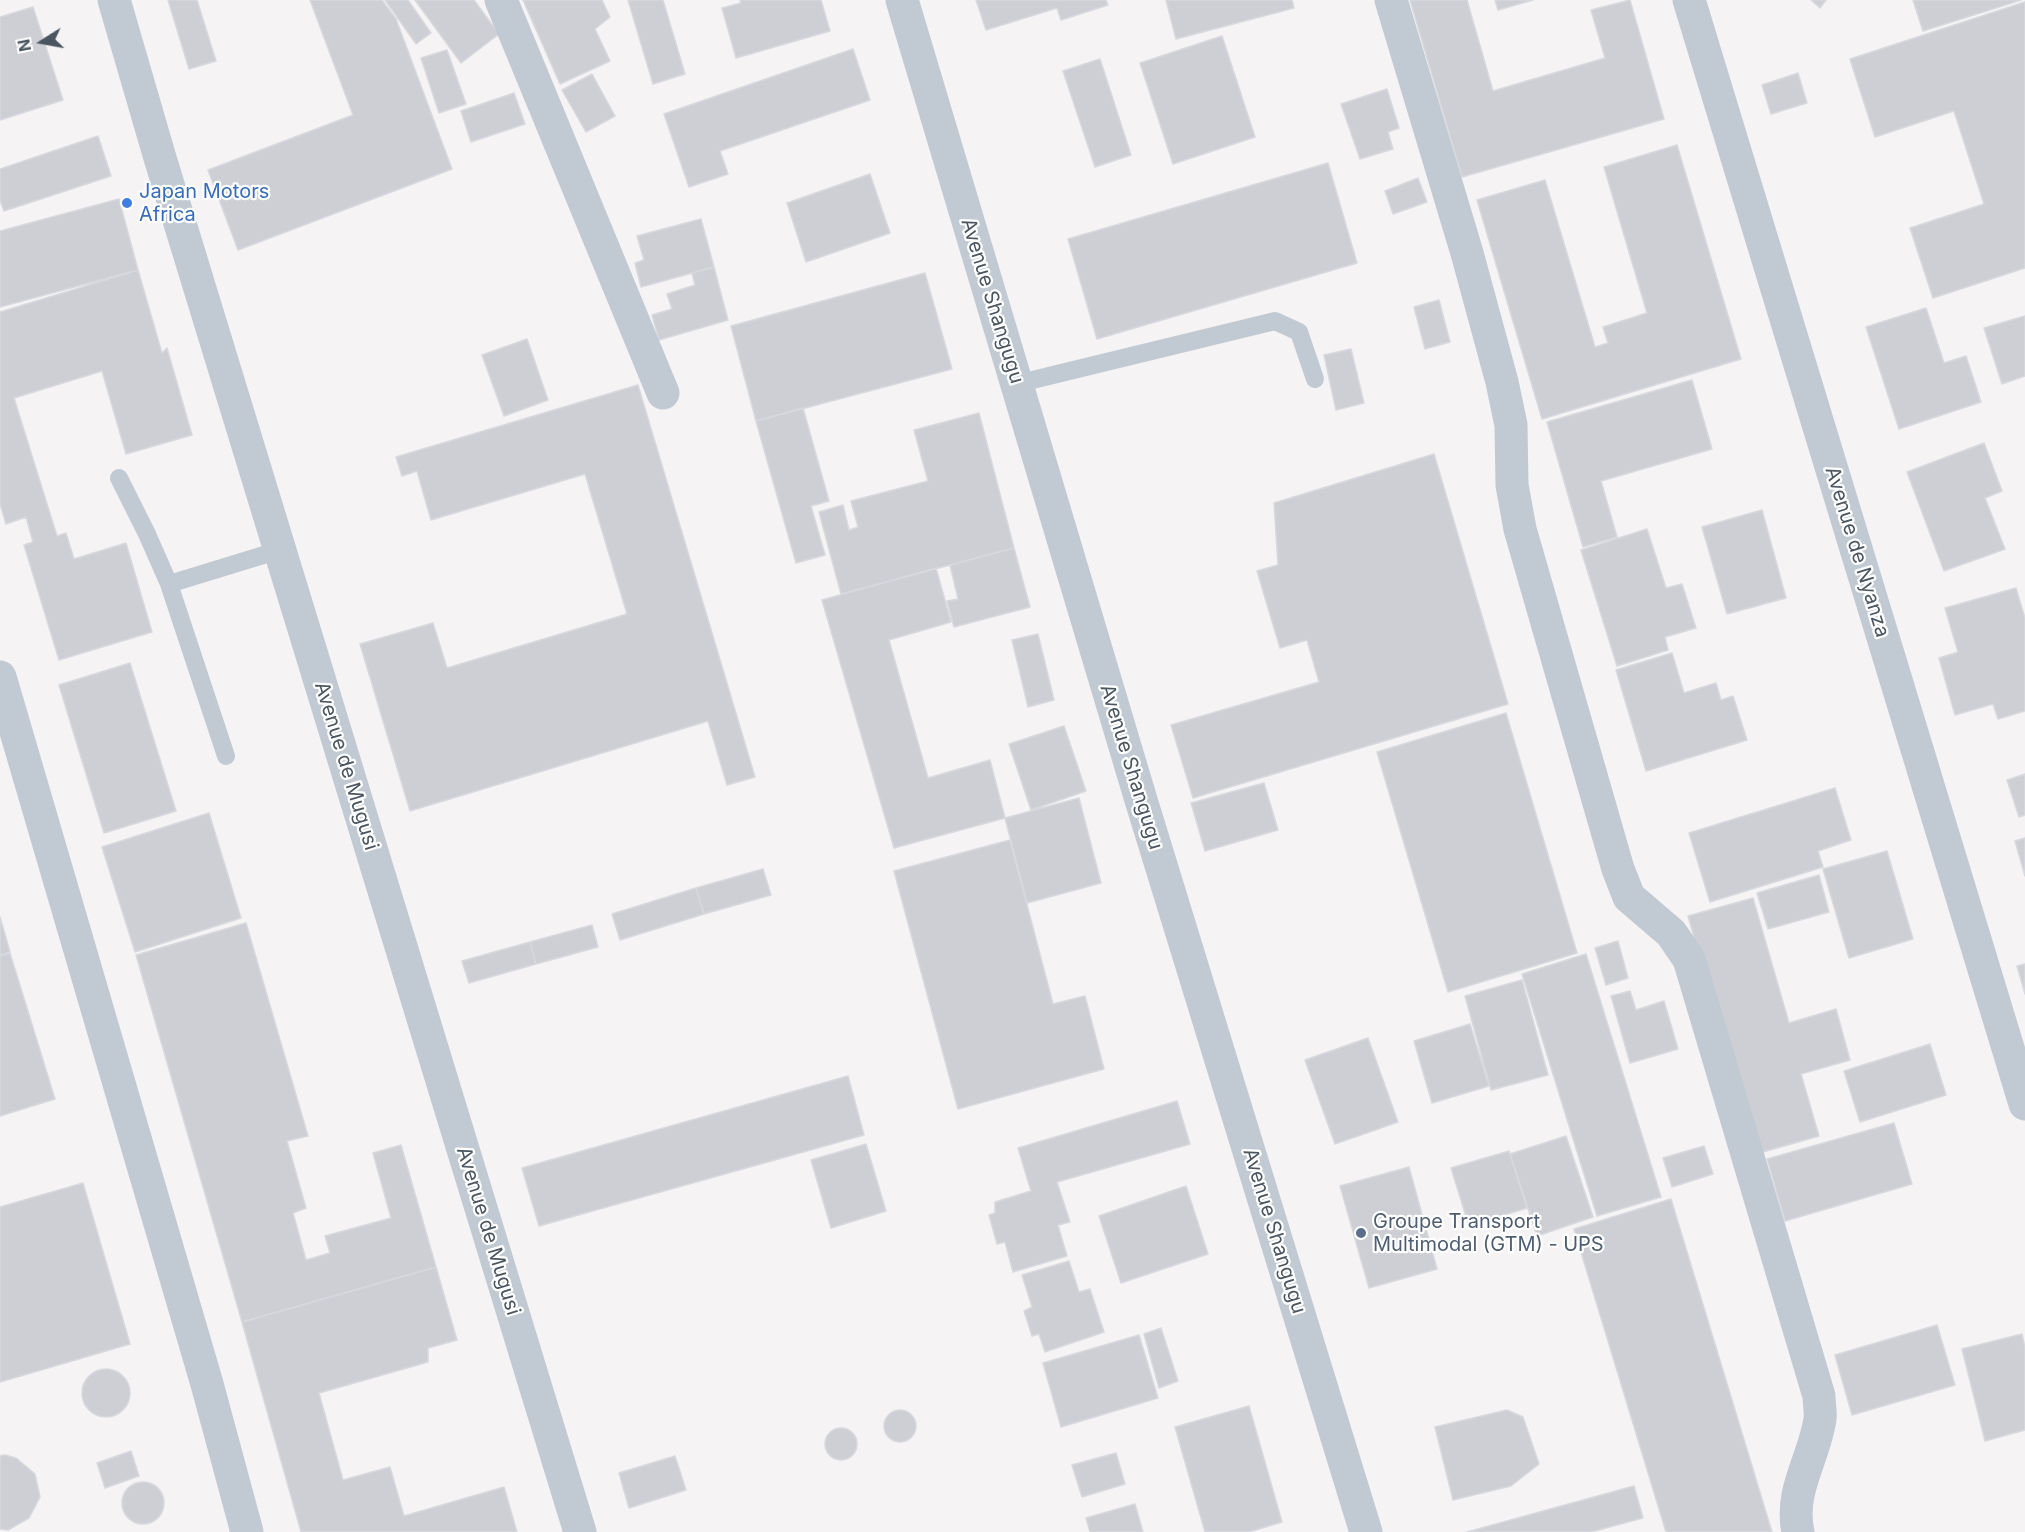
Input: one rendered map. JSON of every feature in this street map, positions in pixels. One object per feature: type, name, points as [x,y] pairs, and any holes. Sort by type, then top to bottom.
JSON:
[{"type":"street","name":"Avenue de Mugusi","points":[[114,0],[160,158],[580,1532]]},
{"type":"street","points":[[501,0],[663,393]]},
{"type":"street","name":"Avenue Shangugu","points":[[902,0],[1141,800],[1366,1532]]},
{"type":"street","points":[[1391,0],[1503,382],[1511,425],[1512,485],[1521,529],[1618,869],[1629,897],[1671,933],[1689,959],[1819,1396],[1821,1418],[1799,1484],[1796,1519],[1798,1532]]},
{"type":"street","name":"Avenue de Nyanza","points":[[1689,0],[2025,1104]]},
{"type":"street","points":[[0,677],[207,1384],[247,1532]]},
{"type":"lane","points":[[1017,384],[1275,321],[1299,332],[1315,378]]},
{"type":"lane","points":[[118,478],[169,584],[226,756]]},
{"type":"lane","points":[[169,584],[280,550]]},
{"type":"building","points":[[168,0],[197,0],[216,61],[189,69]]},
{"type":"building","points":[[310,0],[382,0],[396,19],[452,169],[238,250],[208,170],[353,115]]},
{"type":"building","points":[[385,0],[408,0],[431,33],[416,44]]},
{"type":"building","points":[[415,0],[474,0],[499,34],[461,63]]},
{"type":"building","points":[[523,0],[602,0],[610,17],[595,29],[610,61],[560,84]]},
{"type":"building","points":[[628,0],[663,0],[685,74],[653,84]]},
{"type":"building","points":[[740,0],[821,0],[830,31],[736,58],[722,8],[741,3]]},
{"type":"building","points":[[976,0],[1106,0],[1108,5],[1061,20],[1057,8],[986,30]]},
{"type":"building","points":[[1166,0],[1292,0],[1294,8],[1176,39]]},
{"type":"building","points":[[1410,0],[1467,0],[1493,91],[1605,58],[1591,10],[1630,0],[1664,119],[1462,177]]},
{"type":"building","points":[[1495,0],[1533,0],[1498,10]]},
{"type":"building","points":[[1811,0],[1826,0],[1820,8]]},
{"type":"building","points":[[1913,0],[2021,0],[1923,31]]},
{"type":"building","points":[[2025,2],[2025,268],[1933,298],[1910,228],[1984,204],[1954,111],[1875,137],[1850,59]]},
{"type":"building","points":[[33,7],[63,100],[0,120],[0,17]]},
{"type":"building","points":[[1222,36],[1255,137],[1173,164],[1140,63]]},
{"type":"building","points":[[853,49],[870,100],[720,151],[728,174],[689,187],[664,114]]},
{"type":"building","points":[[447,50],[466,104],[439,113],[421,58]]},
{"type":"building","points":[[1100,59],[1131,155],[1095,167],[1063,71]]},
{"type":"building","points":[[1798,73],[1807,103],[1771,114],[1762,85]]},
{"type":"building","points":[[592,74],[615,116],[586,132],[562,90]]},
{"type":"building","points":[[1387,89],[1399,128],[1388,132],[1393,149],[1360,159],[1341,104]]},
{"type":"building","points":[[514,93],[525,124],[471,142],[461,111]]},
{"type":"building","points":[[98,136],[111,176],[4,211],[0,200],[0,169]]},
{"type":"building","points":[[1677,145],[1741,359],[1542,419],[1477,200],[1545,180],[1595,347],[1608,343],[1603,327],[1647,313],[1604,167]]},
{"type":"building","points":[[1328,163],[1357,263],[1097,339],[1068,239]]},
{"type":"building","points":[[870,174],[890,233],[806,262],[787,203]]},
{"type":"building","points":[[1418,178],[1427,202],[1393,214],[1385,191]]},
{"type":"building","points":[[119,199],[138,270],[0,307],[0,231]]},
{"type":"building","points":[[701,219],[714,267],[641,287],[635,263],[644,260],[637,236]]},
{"type":"building","points":[[714,267],[728,320],[659,340],[652,315],[672,309],[667,294],[695,285],[692,273]]},
{"type":"building","points":[[138,270],[162,353],[167,348],[192,435],[126,454],[102,371],[14,398],[57,536],[66,533],[74,559],[126,543],[152,632],[59,660],[24,545],[33,542],[26,517],[6,524],[0,504],[0,312]]},
{"type":"building","points":[[925,273],[952,369],[756,421],[731,326]]},
{"type":"building","points":[[1439,300],[1450,342],[1425,349],[1414,307]]},
{"type":"building","points":[[1926,308],[1944,363],[1966,356],[1981,402],[1899,429],[1866,327]]},
{"type":"building","points":[[2025,316],[2025,376],[2002,384],[1984,328]]},
{"type":"building","points":[[527,339],[548,400],[504,416],[482,355]]},
{"type":"building","points":[[1351,349],[1364,403],[1336,410],[1324,355]]},
{"type":"building","points":[[1692,380],[1712,449],[1601,481],[1617,537],[1583,547],[1547,422]]},
{"type":"building","points":[[638,385],[755,777],[727,785],[708,721],[410,811],[360,644],[433,623],[447,668],[627,614],[585,474],[431,520],[417,471],[402,476],[396,457]]},
{"type":"building","points":[[803,408],[829,501],[811,506],[825,555],[796,563],[756,421]]},
{"type":"building","points":[[979,413],[1014,548],[841,594],[819,512],[843,505],[849,530],[858,527],[851,501],[928,481],[914,430]]},
{"type":"building","points":[[1984,443],[2002,491],[1985,498],[2005,549],[1944,571],[1907,472]]},
{"type":"building","points":[[1434,454],[1508,704],[1193,798],[1171,725],[1319,682],[1307,640],[1280,648],[1257,571],[1278,565],[1274,503]]},
{"type":"building","points":[[1762,510],[1786,598],[1727,614],[1702,527]]},
{"type":"building","points":[[1647,529],[1666,588],[1682,584],[1696,628],[1665,637],[1668,650],[1617,666],[1581,550]]},
{"type":"building","points":[[1014,548],[1030,607],[954,627],[947,601],[958,599],[950,565]]},
{"type":"building","points":[[936,568],[951,622],[889,640],[928,778],[990,760],[1005,818],[894,848],[822,600]]},
{"type":"building","points":[[2016,588],[2025,618],[2025,711],[1998,719],[1993,704],[1955,715],[1939,658],[1958,652],[1945,608]]},
{"type":"building","points":[[1038,634],[1054,700],[1028,707],[1012,640]]},
{"type":"building","points":[[1672,653],[1684,693],[1716,683],[1721,700],[1733,696],[1747,740],[1646,771],[1616,670]]},
{"type":"building","points":[[130,663],[176,811],[104,833],[59,685]]},
{"type":"building","points":[[1506,713],[1577,953],[1448,992],[1377,752]]},
{"type":"building","points":[[1064,726],[1086,791],[1031,810],[1009,744]]},
{"type":"building","points":[[2025,774],[2025,815],[2019,817],[2007,780]]},
{"type":"building","points":[[1264,783],[1278,830],[1205,851],[1191,803]]},
{"type":"building","points":[[1835,788],[1851,840],[1818,851],[1823,867],[1710,902],[1689,833]]},
{"type":"building","points":[[1079,798],[1101,883],[1027,903],[1005,818]]},
{"type":"building","points":[[209,813],[241,918],[135,952],[102,847]]},
{"type":"building","points":[[2025,838],[2025,876],[2015,841]]},
{"type":"building","points":[[1010,840],[1053,1004],[1085,996],[1104,1069],[958,1109],[894,871]]},
{"type":"building","points":[[1887,851],[1913,939],[1849,958],[1823,869]]},
{"type":"building","points":[[763,869],[771,895],[704,914],[696,888]]},
{"type":"building","points":[[1819,875],[1829,912],[1768,929],[1757,893]]},
{"type":"building","points":[[696,888],[704,914],[620,940],[612,914]]},
{"type":"building","points":[[1753,898],[1789,1023],[1836,1009],[1850,1060],[1801,1074],[1819,1136],[1756,1154],[1688,916]]},
{"type":"building","points":[[0,917],[10,952],[0,955]]},
{"type":"building","points":[[246,923],[308,1136],[287,1141],[306,1208],[293,1213],[306,1260],[330,1253],[325,1236],[391,1218],[373,1153],[401,1145],[436,1267],[242,1322],[136,955]]},
{"type":"building","points":[[592,925],[598,947],[536,964],[530,942]]},
{"type":"building","points":[[1618,941],[1628,978],[1606,985],[1595,948]]},
{"type":"building","points":[[530,942],[536,964],[469,983],[462,961]]},
{"type":"building","points":[[10,953],[55,1099],[0,1116],[0,956]]},
{"type":"building","points":[[1586,954],[1661,1197],[1597,1216],[1522,974]]},
{"type":"building","points":[[2025,964],[2025,994],[2017,966]]},
{"type":"building","points":[[1522,980],[1548,1075],[1491,1090],[1465,996]]},
{"type":"building","points":[[1630,991],[1636,1010],[1664,1001],[1678,1049],[1630,1063],[1611,996]]},
{"type":"building","points":[[1470,1024],[1489,1086],[1432,1103],[1414,1041]]},
{"type":"building","points":[[1368,1038],[1398,1122],[1335,1144],[1305,1060]]},
{"type":"building","points":[[1930,1044],[1946,1095],[1860,1122],[1844,1071]]},
{"type":"building","points":[[848,1076],[864,1135],[539,1226],[522,1168]]},
{"type":"building","points":[[1177,1101],[1190,1144],[1057,1182],[1070,1222],[1058,1225],[1067,1256],[1013,1272],[1005,1242],[997,1244],[989,1215],[995,1213],[995,1202],[1031,1191],[1018,1148]]},
{"type":"building","points":[[1894,1123],[1912,1184],[1785,1221],[1767,1159]]},
{"type":"building","points":[[1566,1136],[1593,1217],[1537,1236],[1510,1154]]},
{"type":"building","points":[[866,1144],[886,1211],[831,1228],[811,1160]]},
{"type":"building","points":[[1704,1146],[1713,1174],[1672,1187],[1663,1158]]},
{"type":"building","points":[[1509,1151],[1527,1208],[1469,1226],[1451,1168]]},
{"type":"building","points":[[1409,1167],[1437,1269],[1369,1288],[1340,1186]]},
{"type":"building","points":[[83,1183],[130,1344],[0,1382],[0,1207]]},
{"type":"building","points":[[1186,1186],[1208,1254],[1121,1283],[1099,1216]]},
{"type":"building","points":[[1671,1199],[1772,1532],[1666,1532],[1574,1229]]},
{"type":"building","points":[[1069,1261],[1079,1292],[1090,1289],[1104,1332],[1045,1352],[1039,1334],[1032,1336],[1024,1311],[1032,1307],[1022,1275]]},
{"type":"building","points":[[436,1267],[457,1340],[428,1348],[428,1362],[319,1393],[343,1480],[390,1467],[404,1516],[504,1487],[517,1532],[301,1532],[242,1322]]},
{"type":"building","points":[[1937,1325],[1955,1385],[1852,1415],[1835,1355]]},
{"type":"building","points":[[1161,1328],[1178,1381],[1159,1388],[1144,1334]]},
{"type":"building","points":[[2022,1334],[2025,1348],[2025,1430],[1985,1441],[1962,1349]]},
{"type":"building","points":[[1139,1335],[1158,1398],[1061,1427],[1043,1363]]},
{"type":"building","points":[[106,1369],[123,1376],[130,1393],[123,1410],[106,1417],[89,1410],[82,1393],[89,1376]]},
{"type":"building","points":[[1249,1406],[1282,1522],[1249,1532],[1205,1532],[1175,1427]]},
{"type":"building","points":[[900,1410],[911,1415],[916,1426],[911,1437],[900,1442],[889,1437],[884,1426],[889,1415]]},
{"type":"building","points":[[1507,1410],[1523,1417],[1539,1464],[1511,1486],[1453,1500],[1435,1427]]},
{"type":"building","points":[[841,1428],[852,1433],[857,1444],[852,1455],[841,1460],[830,1455],[825,1444],[830,1433]]},
{"type":"building","points":[[131,1451],[139,1476],[105,1488],[97,1463]]},
{"type":"building","points":[[1116,1453],[1125,1484],[1082,1497],[1072,1465]]},
{"type":"building","points":[[0,1456],[16,1458],[35,1474],[40,1497],[29,1518],[8,1530],[0,1529]]},
{"type":"building","points":[[675,1456],[686,1490],[629,1508],[619,1473]]},
{"type":"building","points":[[143,1482],[158,1488],[164,1503],[158,1518],[143,1524],[128,1518],[122,1503],[128,1488]]},
{"type":"building","points":[[1634,1486],[1643,1518],[1591,1532],[1467,1532]]},
{"type":"building","points":[[1135,1504],[1143,1532],[1090,1532],[1086,1518]]},
{"type":"place","name":"Japan Motors Africa","points":[[127,203]]},
{"type":"place","name":"Groupe Transport Multimodal (GTM) - UPS","points":[[1361,1233]]}]
